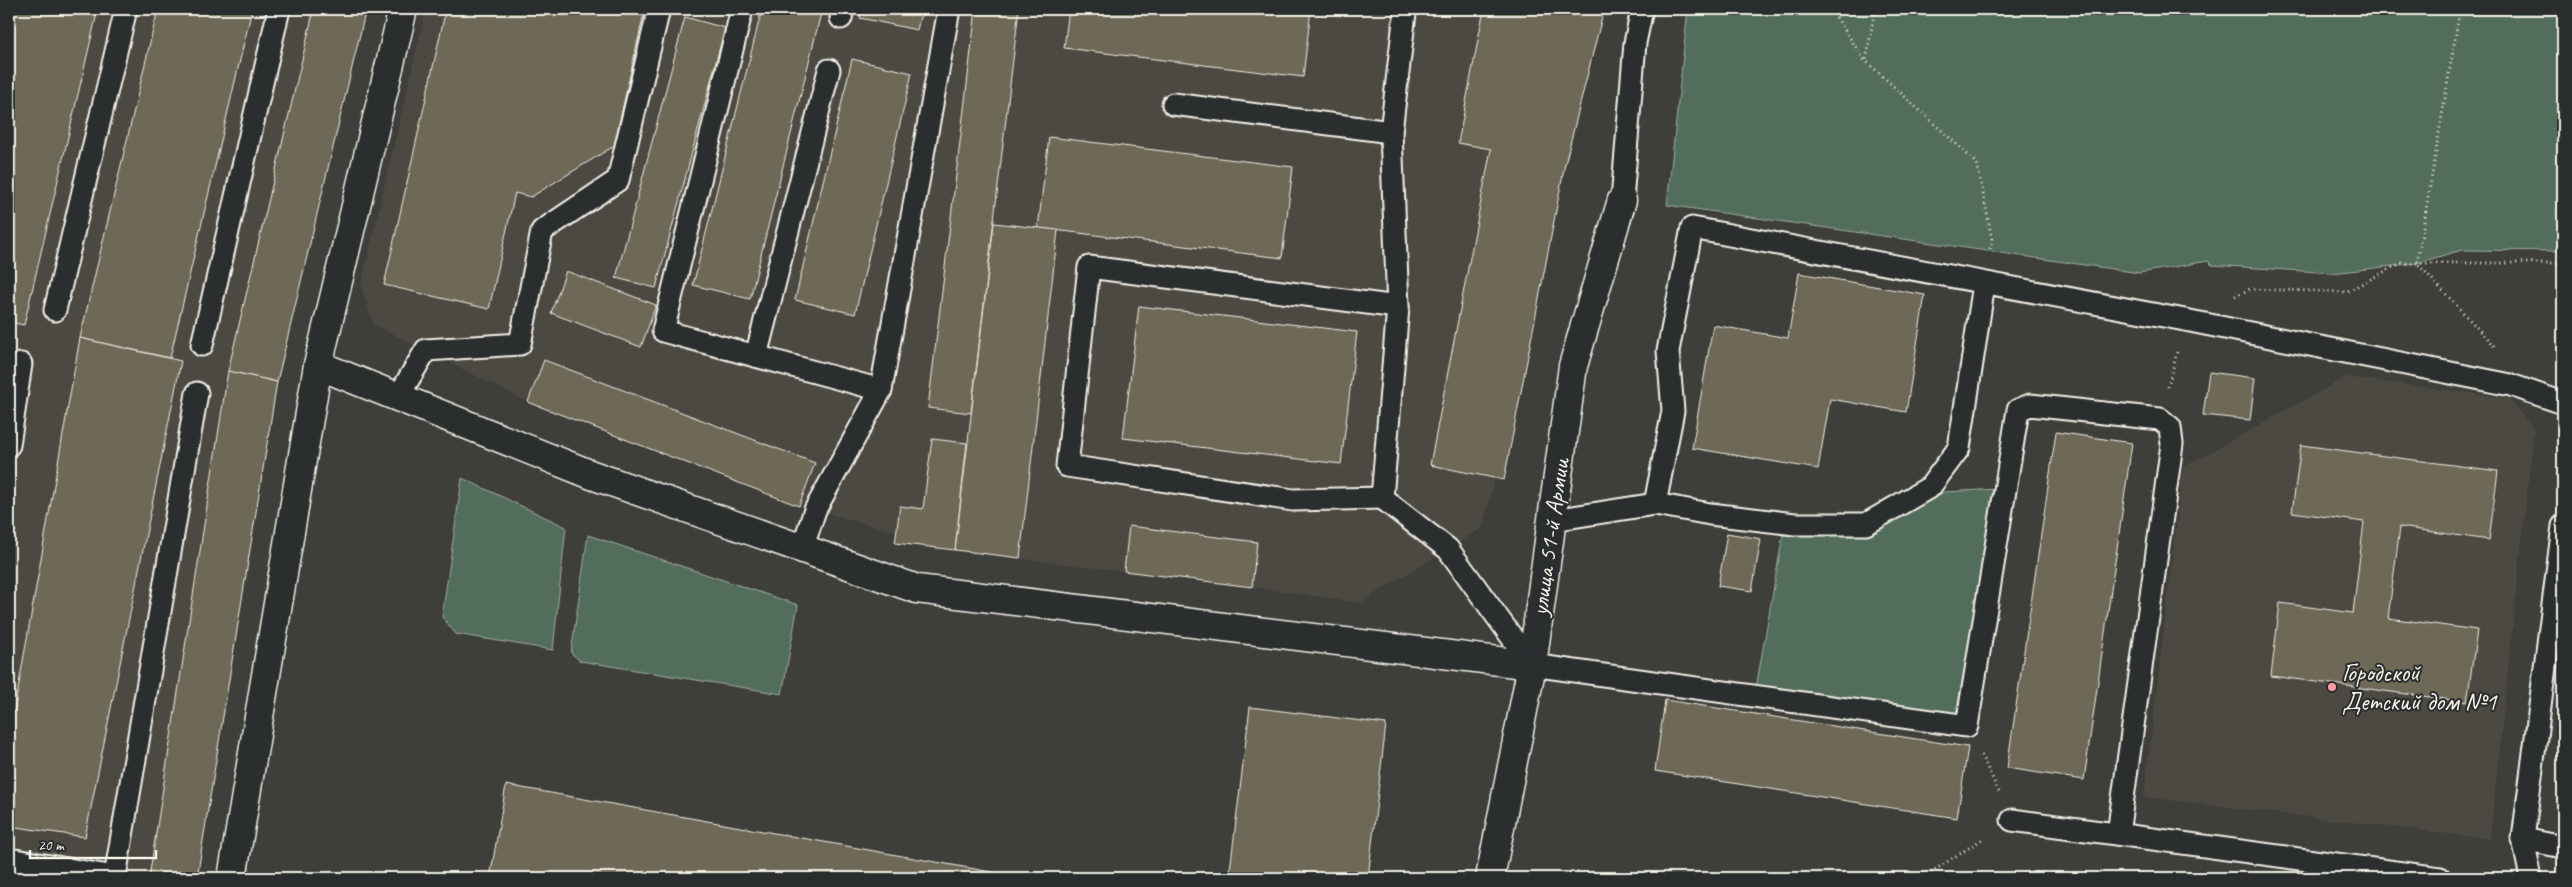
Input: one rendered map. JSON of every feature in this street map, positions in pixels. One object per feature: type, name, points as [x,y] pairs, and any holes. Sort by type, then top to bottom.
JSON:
[{"type":"street","points":[[232,878],[318,365],[403,9]]},
{"type":"street","name":"улица 51-й Армии","points":[[1490,878],[1532,666],[1573,366],[1622,200]]},
{"type":"street","points":[[318,365],[592,475],[917,589],[1532,666]]},
{"type":"lane","points":[[56,310],[126,9]]},
{"type":"lane","points":[[202,345],[279,9]]},
{"type":"lane","points":[[398,397],[426,350],[520,344],[542,231],[618,180],[659,9]]},
{"type":"lane","points":[[742,9],[663,331],[881,390]]},
{"type":"lane","points":[[802,549],[815,510],[881,390],[949,9]]},
{"type":"lane","points":[[1622,200],[1635,43],[1642,9]]},
{"type":"lane","points":[[1382,498],[1398,307],[1391,132],[1405,12]]},
{"type":"lane","points":[[756,356],[829,70]]},
{"type":"lane","points":[[1173,104],[1391,132]]},
{"type":"lane","points":[[1655,504],[1673,410],[1668,351],[1692,228],[2185,320],[2511,385],[2563,403]]},
{"type":"lane","points":[[1398,307],[1089,267],[1067,466],[1293,500],[1382,498],[1448,549],[1532,666],[1967,726],[2018,410],[2030,405],[2160,419],[2170,427],[2172,444],[2118,834]]},
{"type":"lane","points":[[1553,520],[1655,504],[1710,514],[1795,524],[1866,524],[1930,487],[1959,448],[1984,284]]},
{"type":"lane","points":[[9,446],[21,364]]},
{"type":"lane","points":[[9,859],[115,877],[196,393]]},
{"type":"lane","points":[[2531,878],[2523,839],[2562,565],[2563,526]]},
{"type":"lane","points":[[2012,820],[2440,878]]},
{"type":"lane","points":[[2523,839],[2563,847]]},
{"type":"path","points":[[1831,9],[1866,61],[1977,163],[1992,239],[1989,256]]},
{"type":"path","points":[[1866,61],[1875,9]]},
{"type":"path","points":[[2417,262],[2460,9]]},
{"type":"path","points":[[2417,262],[2506,358],[2511,385]]},
{"type":"path","points":[[2234,297],[2250,289],[2346,292],[2401,263],[2563,263]]},
{"type":"path","points":[[2160,419],[2185,320]]},
{"type":"path","points":[[1922,878],[2012,820],[1967,726]]},
{"type":"shaded area","points":[[9,9],[366,9],[277,382],[197,878],[9,878]]},
{"type":"shaded area","points":[[426,9],[1604,9],[1565,164],[1504,480],[1495,478],[1482,528],[1360,603],[1252,587],[895,543],[897,532],[799,506],[528,402],[373,324],[361,285]]},
{"type":"shaded area","name":"Городской Детский дом №1","points":[[2346,377],[2508,398],[2534,429],[2490,839],[2144,797],[2183,467]]},
{"type":"green space","points":[[1688,9],[2563,9],[2563,251],[2462,250],[2417,263],[2333,273],[2212,265],[2208,261],[2140,273],[1667,205]]},
{"type":"green space","points":[[462,478],[566,527],[553,650],[456,634],[442,617]]},
{"type":"green space","points":[[1999,489],[1956,713],[1756,688],[1783,535],[1867,533],[1944,492]]},
{"type":"green space","points":[[588,535],[798,605],[782,694],[580,661],[571,653]]},
{"type":"building","points":[[9,9],[98,9],[24,325],[9,322]]},
{"type":"building","points":[[158,9],[252,9],[170,358],[80,338]]},
{"type":"building","points":[[314,9],[366,9],[277,382],[228,371]]},
{"type":"building","points":[[446,9],[645,9],[614,146],[531,197],[515,193],[489,309],[384,285]]},
{"type":"building","points":[[762,9],[822,9],[750,299],[693,285]]},
{"type":"building","points":[[862,9],[922,9],[917,30],[860,18]]},
{"type":"building","points":[[976,9],[1019,9],[971,413],[928,408]]},
{"type":"building","points":[[1069,9],[1311,9],[1303,77],[1064,48]]},
{"type":"building","points":[[1484,9],[1604,9],[1565,164],[1504,480],[1430,465],[1491,149],[1458,143]]},
{"type":"building","points":[[685,17],[725,28],[656,288],[616,278]]},
{"type":"building","points":[[852,59],[912,73],[855,314],[795,300]]},
{"type":"building","points":[[1049,137],[1293,167],[1282,258],[1038,228]]},
{"type":"building","points":[[994,223],[1058,230],[1020,558],[955,550]]},
{"type":"building","points":[[566,271],[656,305],[641,347],[551,313]]},
{"type":"building","points":[[1799,273],[1925,295],[1906,412],[1830,399],[1818,469],[1692,448],[1713,325],[1788,338]]},
{"type":"building","points":[[1139,306],[1357,332],[1341,464],[1123,438]]},
{"type":"building","points":[[80,338],[181,361],[85,837],[9,826],[9,711],[14,712]]},
{"type":"building","points":[[544,360],[815,463],[799,506],[528,402]]},
{"type":"building","points":[[228,371],[277,382],[197,878],[149,878]]},
{"type":"building","points":[[2209,372],[2255,378],[2250,420],[2203,415]]},
{"type":"building","points":[[2056,432],[2132,443],[2084,780],[2007,768]]},
{"type":"building","points":[[932,439],[967,443],[955,550],[895,543],[900,506],[923,509]]},
{"type":"building","points":[[2301,445],[2498,471],[2489,540],[2400,527],[2388,618],[2477,630],[2467,702],[2271,676],[2280,603],[2353,613],[2364,522],[2292,512]]},
{"type":"building","points":[[1129,526],[1257,542],[1252,587],[1124,571]]},
{"type":"building","points":[[1727,533],[1761,539],[1752,591],[1718,586]]},
{"type":"building","points":[[1665,700],[1968,747],[1957,818],[1655,771]]},
{"type":"building","points":[[1250,707],[1386,724],[1368,878],[1229,878]]},
{"type":"building","points":[[506,785],[1025,878],[490,878]]},
{"type":"place","name":"Городской Детский дом №1","points":[[2332,687]]}]
